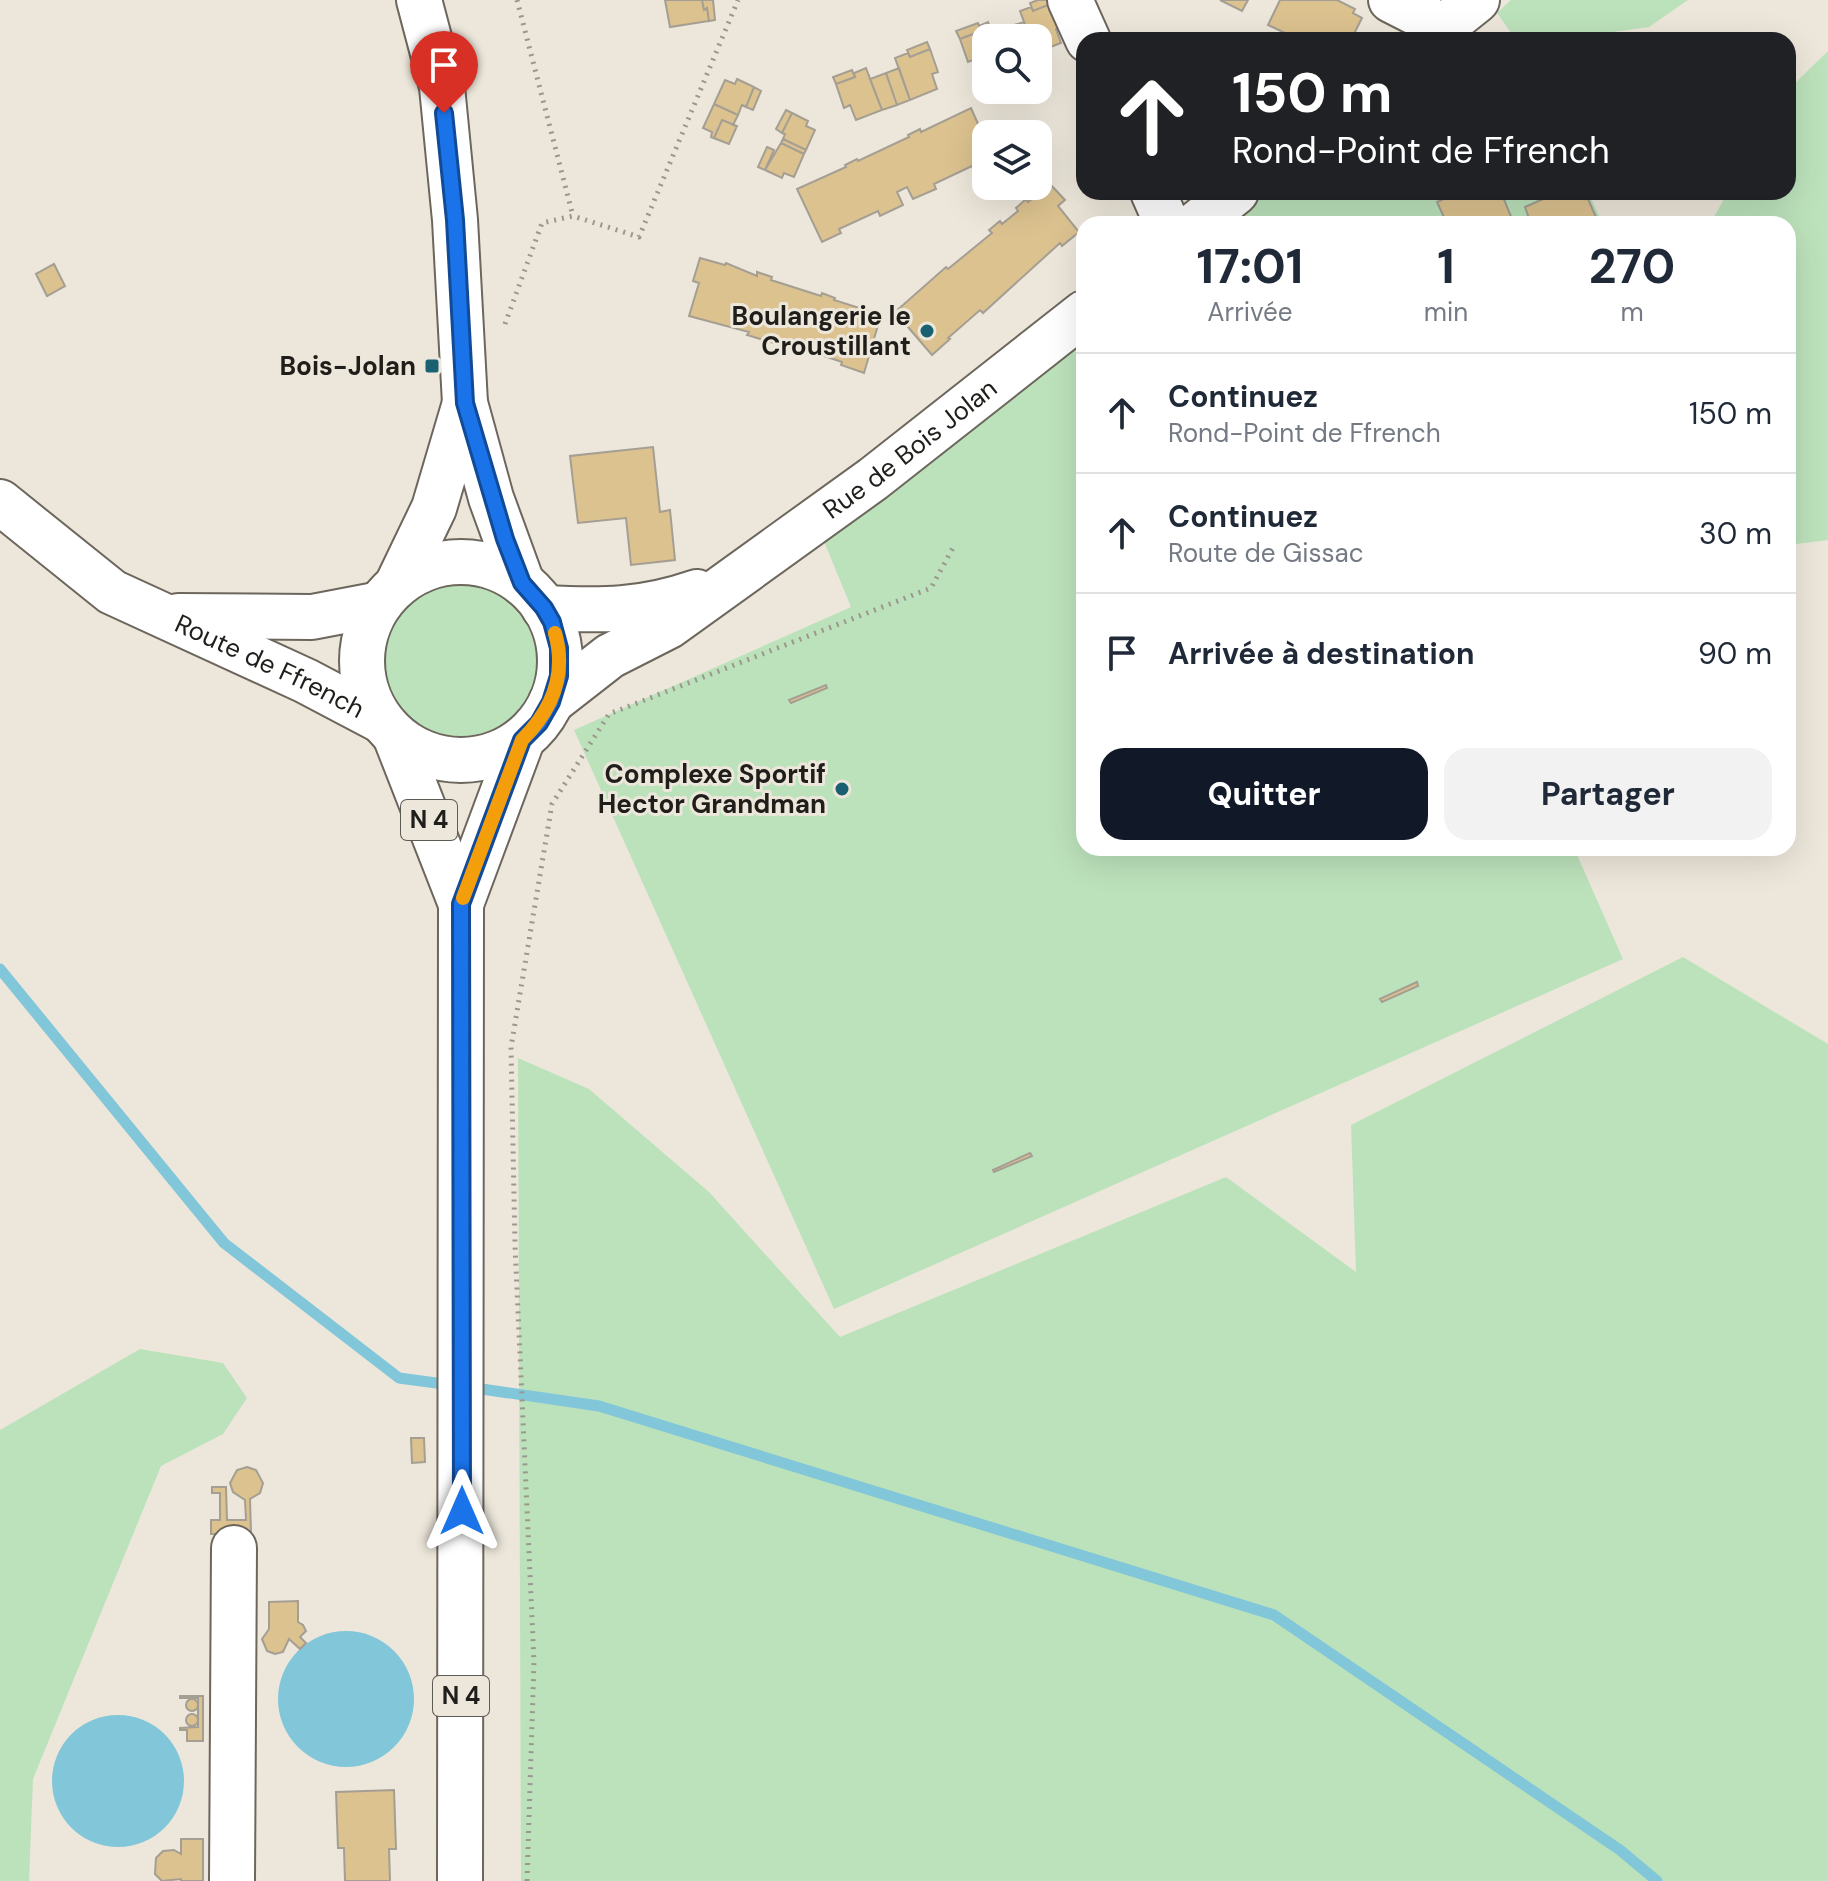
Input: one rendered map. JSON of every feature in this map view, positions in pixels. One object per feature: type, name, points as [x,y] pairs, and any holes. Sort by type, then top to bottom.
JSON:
[{"type":"main road","points":[[419,0],[442,87],[455,220],[465,403],[491,498],[533,595],[552,622],[559,648],[559,676],[551,702],[539,723],[522,740],[501,752],[473,760],[444,760],[417,751],[388,729],[366,693],[361,662],[366,632],[434,508],[465,403]]},
{"type":"main road","points":[[1070,0],[1084,32]]},
{"type":"main road","points":[[1391,0],[1432,32]]},
{"type":"main road","points":[[1437,32],[1477,0]]},
{"type":"main road","points":[[1206,216],[1226,200]]},
{"type":"main road","name":"Rue de Bois Jolan","points":[[551,702],[610,656],[669,626],[873,479],[1076,319]]},
{"type":"main road","name":"Route de Ffrench","points":[[0,502],[112,592],[306,681],[388,729]]},
{"type":"main road","points":[[389,595],[416,573],[437,565],[459,562],[503,572],[533,595]]},
{"type":"main road","name":"Rue de Bois Jolan","points":[[533,595],[607,611],[664,603],[733,579]]},
{"type":"main road","name":"Route de Ffrench","points":[[160,615],[312,617],[389,595]]},
{"type":"main road","name":"N 4","points":[[388,729],[461,904]]},
{"type":"main road","name":"N 4","points":[[460,1881],[461,904],[522,740]]},
{"type":"main road","points":[[232,1881],[234,1548]]},
{"type":"path","points":[[517,0],[573,216]]},
{"type":"path","points":[[505,324],[542,223],[573,216],[639,237],[738,0]]},
{"type":"path","points":[[527,1881],[534,1662],[515,1245],[511,1047],[552,804],[609,714],[931,588],[954,546]]},
{"type":"green space","points":[[1511,0],[1688,0],[1649,27],[1613,32],[1510,32],[1497,13]]},
{"type":"green space","points":[[1828,51],[1828,540],[1796,544],[1796,216],[1714,216],[1724,200],[1796,200],[1796,82]]},
{"type":"green space","points":[[1246,200],[1592,200],[1599,216],[1226,216]]},
{"type":"green space","name":"Complexe Sportif Hector Grandman","points":[[1076,336],[1076,856],[1578,856],[1623,959],[834,1309],[574,730],[851,607],[823,539]]},
{"type":"green space","points":[[461,580],[491,586],[517,603],[534,629],[540,659],[534,689],[517,715],[491,732],[461,738],[431,732],[405,715],[388,689],[382,659],[388,629],[405,603],[431,586]]},
{"type":"green space","points":[[1683,957],[1828,1044],[1828,1881],[521,1881],[518,1058],[589,1089],[709,1192],[840,1337],[1226,1177],[1356,1272],[1351,1125]]},
{"type":"green space","points":[[140,1349],[223,1363],[247,1398],[223,1434],[161,1466],[33,1779],[29,1881],[0,1881],[0,1430]]},
{"type":"water","points":[[346,1631],[372,1636],[394,1651],[409,1673],[414,1699],[409,1725],[394,1747],[372,1762],[346,1767],[320,1762],[298,1747],[283,1725],[278,1699],[283,1673],[298,1651],[320,1636]]},
{"type":"water","points":[[118,1715],[143,1720],[165,1734],[179,1756],[184,1781],[179,1806],[165,1828],[143,1842],[118,1847],[93,1842],[71,1828],[57,1806],[52,1781],[57,1756],[71,1734],[93,1720]]},
{"type":"building","points":[[665,0],[702,0],[709,21],[670,27]]},
{"type":"building","points":[[702,0],[713,0],[715,20],[709,21]]},
{"type":"building","points":[[1052,0],[1053,3],[1033,11],[1030,3]]},
{"type":"building","points":[[1220,0],[1248,0],[1242,11]]},
{"type":"building","points":[[1280,0],[1337,0],[1355,9],[1353,13],[1362,18],[1355,32],[1283,32],[1268,25]]},
{"type":"building","points":[[1053,3],[1062,26],[1056,29],[1061,43],[1052,47],[1052,24],[1025,24],[1020,11],[1031,7],[1033,11]]},
{"type":"building","points":[[972,25],[972,34],[960,39],[956,31]]},
{"type":"building","points":[[972,34],[972,60],[968,62],[960,39]]},
{"type":"building","points":[[927,42],[930,49],[910,57],[907,50]]},
{"type":"building","points":[[930,49],[938,72],[932,74],[937,89],[910,100],[895,58],[908,53],[910,57]]},
{"type":"building","points":[[866,68],[882,110],[856,120],[850,105],[844,108],[836,84],[855,77],[854,73]]},
{"type":"building","points":[[899,68],[910,100],[897,105],[886,73]]},
{"type":"building","points":[[852,70],[855,77],[836,84],[833,77]]},
{"type":"building","points":[[886,73],[897,105],[882,110],[870,79]]},
{"type":"building","points":[[737,79],[754,87],[746,107],[742,105],[738,115],[714,104],[725,80],[735,84]]},
{"type":"building","points":[[754,87],[761,91],[753,110],[746,107]]},
{"type":"building","points":[[714,104],[738,115],[729,144],[711,137],[712,132],[703,128]]},
{"type":"building","points":[[971,108],[976,120],[972,120],[972,166],[934,184],[936,189],[913,199],[907,187],[897,192],[903,205],[880,216],[878,211],[839,229],[841,233],[822,242],[797,189],[920,129],[921,132]]},
{"type":"building","points":[[786,110],[792,113],[782,133],[776,129]]},
{"type":"building","points":[[792,113],[808,121],[806,126],[815,130],[806,150],[783,139],[785,134],[782,133]]},
{"type":"building","points":[[722,120],[737,126],[729,144],[714,138]]},
{"type":"building","points":[[783,139],[806,150],[804,154],[781,143]]},
{"type":"building","points":[[781,143],[804,154],[794,177],[784,173],[782,178],[765,170]]},
{"type":"building","points":[[767,147],[774,150],[765,170],[758,167]]},
{"type":"building","points":[[1052,186],[1065,200],[1058,206],[1076,228],[1076,234],[1062,246],[1060,243],[932,355],[895,312],[946,267],[948,269],[992,233],[989,230],[1018,211],[1016,208],[1027,200],[1052,200]]},
{"type":"building","points":[[1504,200],[1511,216],[1443,216],[1437,202]]},
{"type":"building","points":[[1541,200],[1588,200],[1596,216],[1528,216],[1525,207]]},
{"type":"building","points":[[700,258],[726,263],[757,276],[757,272],[772,277],[771,280],[821,296],[822,293],[881,315],[864,373],[803,349],[803,352],[747,335],[749,332],[689,316],[699,283],[693,281]]},
{"type":"building","points":[[54,264],[65,286],[47,296],[36,274]]},
{"type":"building","points":[[653,447],[660,512],[670,510],[675,560],[631,565],[626,518],[578,523],[570,456]]},
{"type":"building","points":[[826,685],[827,688],[791,703],[789,700]]},
{"type":"building","points":[[1417,982],[1418,986],[1382,1002],[1380,999]]},
{"type":"building","points":[[1030,1153],[1032,1156],[993,1170]]},
{"type":"building","points":[[411,1438],[424,1438],[425,1462],[412,1463]]},
{"type":"building","points":[[247,1467],[256,1470],[263,1483],[260,1493],[250,1499],[251,1533],[211,1534],[211,1520],[220,1520],[220,1493],[212,1493],[212,1487],[226,1487],[227,1520],[246,1520],[245,1500],[233,1492],[230,1483],[237,1470]]},
{"type":"building","points":[[298,1601],[298,1622],[306,1631],[300,1637],[306,1643],[300,1649],[289,1639],[283,1652],[275,1654],[267,1651],[262,1639],[269,1629],[269,1602]]},
{"type":"building","points":[[180,1696],[203,1696],[203,1741],[187,1741],[187,1730],[180,1730],[198,1727],[198,1698]]},
{"type":"building","points":[[192,1699],[198,1705],[192,1711],[186,1705]]},
{"type":"building","points":[[192,1714],[198,1720],[192,1726],[186,1720]]},
{"type":"building","points":[[394,1790],[396,1849],[389,1849],[390,1881],[345,1881],[344,1848],[338,1848],[336,1792]]},
{"type":"building","points":[[181,1839],[203,1839],[203,1881],[162,1881],[155,1874],[156,1858],[163,1851],[174,1850],[181,1854]]},
{"type":"waterway","points":[[0,969],[224,1243],[399,1378],[451,1385]]},
{"type":"waterway","points":[[468,1387],[599,1406],[1274,1615],[1620,1850],[1657,1881]]},
{"type":"slow traffic","points":[[463,898],[522,740],[539,723],[551,702],[559,676],[559,648],[555,633]]},
{"type":"place","name":"Boulangerie le Croustillant","points":[[927,331]]},
{"type":"place","name":"Bois-Jolan","points":[[432,366]]},
{"type":"place","name":"Complexe Sportif Hector Grandman","points":[[842,789]]},
{"type":"route","points":[[444,113],[455,220],[465,403],[505,539],[522,583],[552,622],[559,648],[559,676],[551,702],[539,723],[522,740],[461,904],[462,1511]]}]
